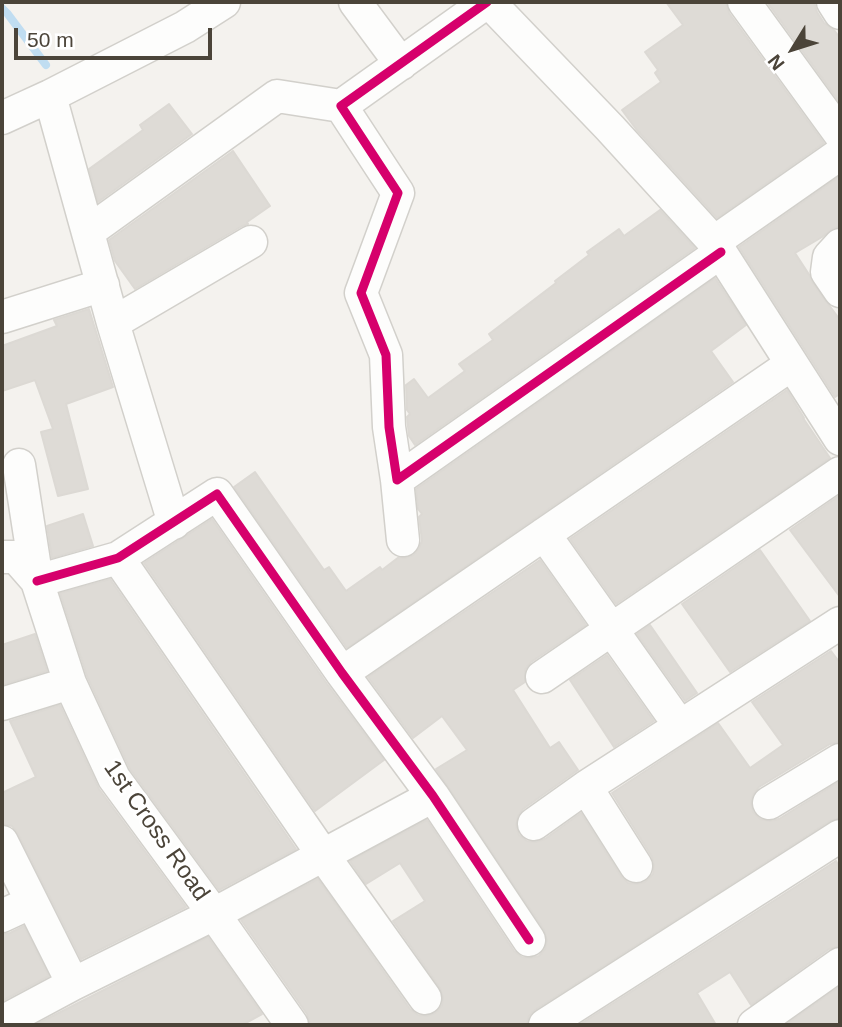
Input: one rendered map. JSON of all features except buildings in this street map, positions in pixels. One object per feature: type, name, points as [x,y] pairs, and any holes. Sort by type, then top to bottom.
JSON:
[{"type":"street","points":[[2,118],[186,27],[224,2]]},
{"type":"street","points":[[355,2],[401,64]]},
{"type":"street","points":[[88,232],[277,96],[341,106],[488,2],[610,128],[717,247],[840,439]]},
{"type":"street","points":[[744,2],[840,134]]},
{"type":"street","points":[[833,2],[840,13]]},
{"type":"street","points":[[50,96],[113,323],[174,523]]},
{"type":"street","points":[[341,106],[398,193],[361,293],[386,355],[389,426],[403,540]]},
{"type":"street","points":[[397,480],[840,154]]},
{"type":"street","points":[[113,323],[251,242]]},
{"type":"street","points":[[840,244],[829,257],[827,272],[840,292]]},
{"type":"street","points":[[2,317],[103,285]]},
{"type":"street","points":[[342,673],[792,364]]},
{"type":"street","name":"1st Cross Road","points":[[19,465],[37,581],[70,682],[114,778],[214,914],[287,1024]]},
{"type":"street","points":[[542,677],[840,473]]},
{"type":"street","points":[[2,557],[16,557],[37,581],[118,558],[217,494],[342,673],[433,796],[529,940]]},
{"type":"street","points":[[544,534],[680,726]]},
{"type":"street","points":[[118,558],[425,998]]},
{"type":"street","points":[[534,824],[586,787],[840,623]]},
{"type":"street","points":[[2,704],[70,682]]},
{"type":"street","points":[[769,803],[840,760]]},
{"type":"street","points":[[586,787],[636,866]]},
{"type":"street","points":[[2,1023],[73,984],[214,914],[433,796]]},
{"type":"street","points":[[545,1025],[840,836]]},
{"type":"street","points":[[2,842],[73,984]]},
{"type":"street","points":[[2,916],[32,902]]},
{"type":"street","points":[[754,1025],[840,964]]},
{"type":"waterway","points":[[2,8],[46,65]]},
{"type":"cycle path","points":[[487,2],[341,106],[398,193],[361,293],[386,355],[389,427],[397,480],[721,252]]},
{"type":"cycle path","points":[[37,581],[118,558],[217,494],[342,673],[433,796],[529,940]]}]
